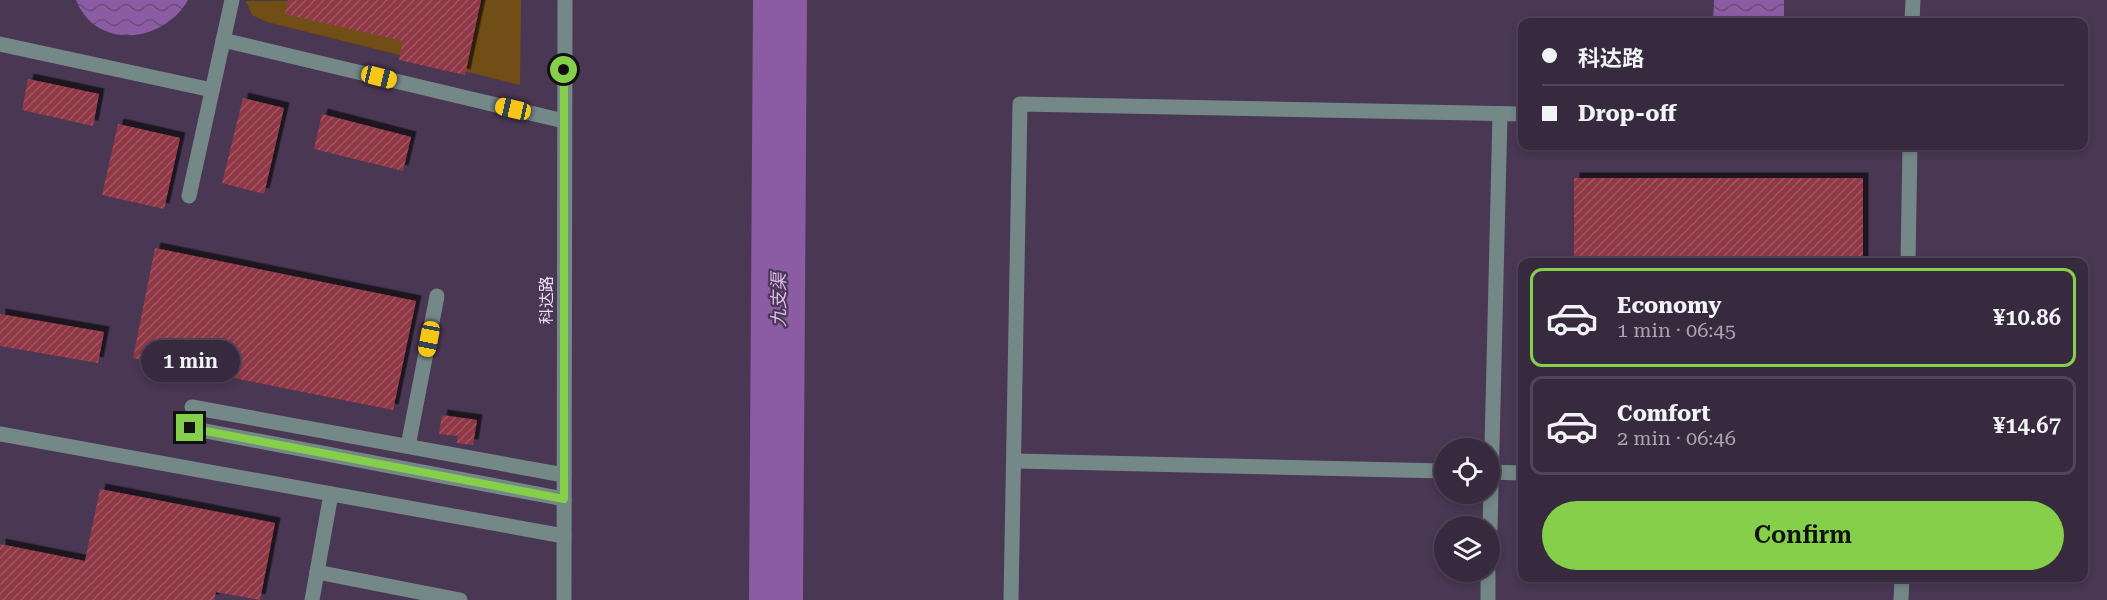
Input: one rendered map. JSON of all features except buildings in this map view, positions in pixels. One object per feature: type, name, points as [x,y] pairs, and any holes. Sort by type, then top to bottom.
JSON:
[{"type":"street","points":[[189,196],[232,0]]},
{"type":"street","name":"科达路","points":[[564,600],[565,0]]},
{"type":"street","points":[[1912,18],[1913,0]]},
{"type":"street","points":[[223,40],[564,122]]},
{"type":"street","points":[[0,44],[212,90]]},
{"type":"street","points":[[1011,600],[1020,104],[1518,114]]},
{"type":"street","points":[[1491,438],[1500,114]]},
{"type":"street","points":[[1908,258],[1910,150]]},
{"type":"street","points":[[408,446],[437,296]]},
{"type":"street","points":[[192,407],[564,475]]},
{"type":"street","points":[[190,428],[564,499]]},
{"type":"street","points":[[0,434],[564,536]]},
{"type":"street","points":[[1014,461],[1434,471]]},
{"type":"street","points":[[1500,472],[1518,473]]},
{"type":"street","points":[[312,600],[331,494]]},
{"type":"street","points":[[317,572],[460,600]]},
{"type":"street","points":[[1488,582],[1488,600]]},
{"type":"street","points":[[1901,600],[1902,582]]},
{"type":"shaded area","points":[[521,0],[520,85],[267,22],[252,15],[246,1]]},
{"type":"water","points":[[76,0],[188,0],[177,14],[163,25],[147,32],[130,35],[114,34],[99,28],[86,16]]},
{"type":"water","points":[[1714,0],[1784,0],[1784,18],[1713,18]]},
{"type":"waterway","name":"九支渠","points":[[776,600],[780,0]]},
{"type":"route","points":[[190,428],[564,499],[564,70]]}]
